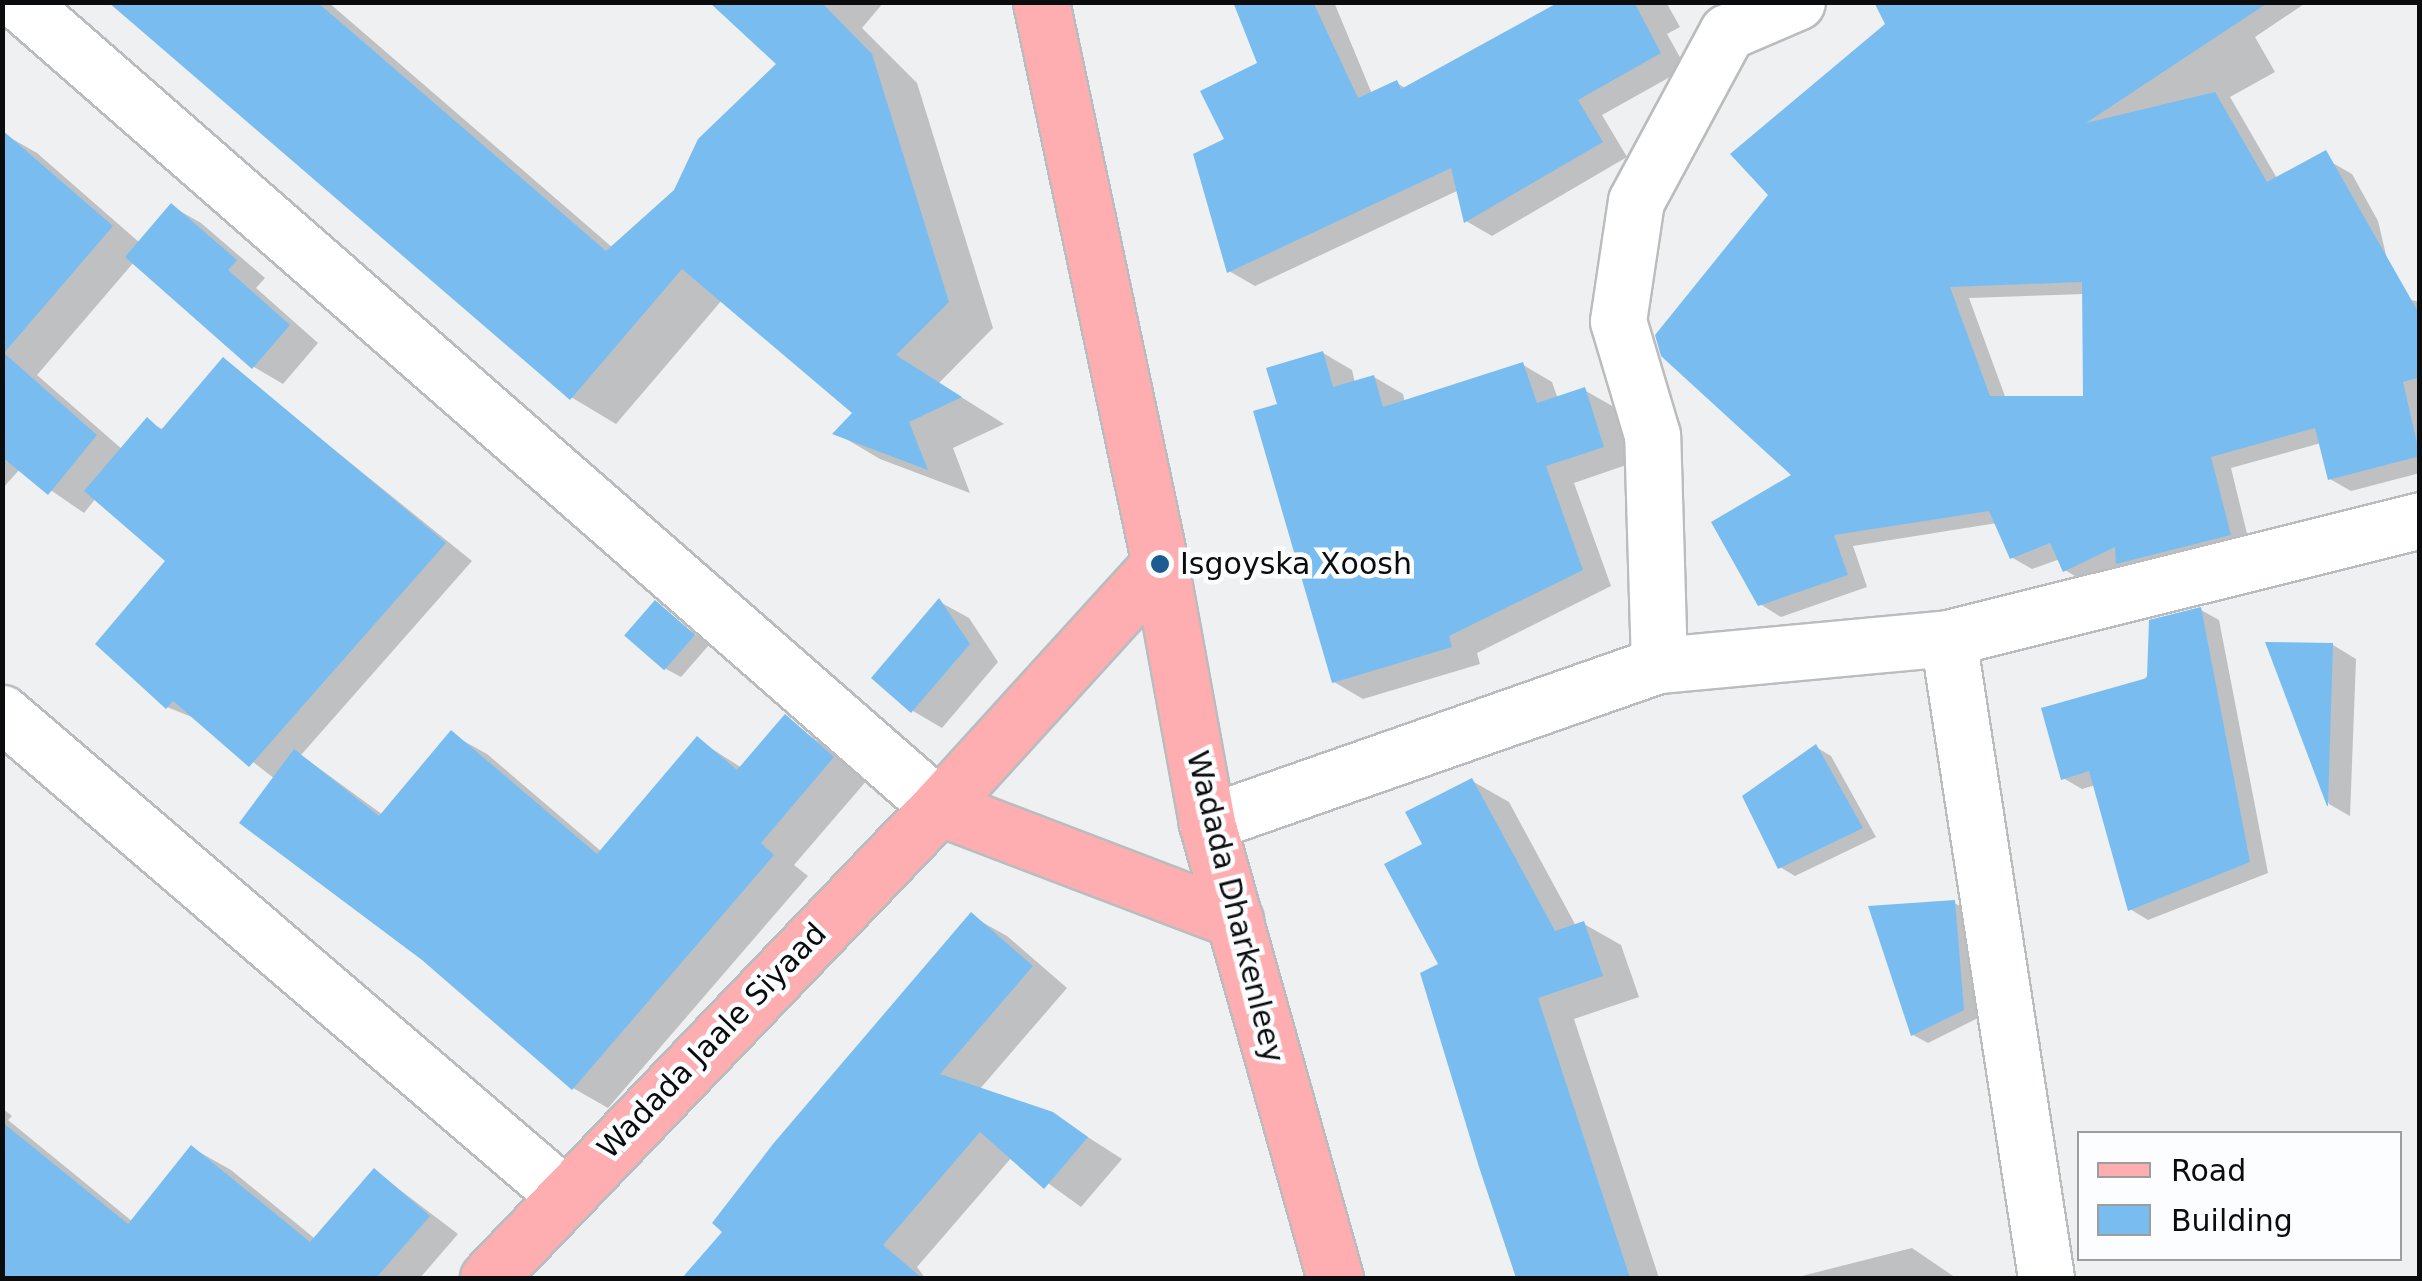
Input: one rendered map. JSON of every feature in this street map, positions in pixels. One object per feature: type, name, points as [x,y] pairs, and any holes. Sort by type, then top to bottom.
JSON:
[{"type":"main road","name":"Wadada Dharkenleey","points":[[1041,2],[1160,564],[1208,822],[1335,1278]]},
{"type":"main road","name":"Wadada Jaale Siyaad","points":[[488,1278],[563,1194],[939,807],[1160,564]]},
{"type":"main road","points":[[939,807],[1235,920]]},
{"type":"street","points":[[19,2],[939,807]]},
{"type":"street","points":[[1658,665],[1652,435],[1618,321],[1636,200],[1727,32],[1798,2]]},
{"type":"street","points":[[1208,822],[1658,665],[1948,638],[2420,520]]},
{"type":"street","points":[[1948,638],[2046,1278]]},
{"type":"street","points":[[2,713],[563,1194]]},
{"type":"building","points":[[108,2],[317,2],[606,251],[674,190],[698,139],[776,64],[709,2],[821,2],[872,54],[949,302],[896,355],[962,397],[909,422],[928,470],[832,434],[852,413],[682,269],[570,400]]},
{"type":"building","points":[[1233,2],[1313,2],[1358,98],[1397,80],[1401,89],[1559,2],[1634,2],[1661,53],[1578,100],[1603,142],[1464,223],[1451,168],[1227,273],[1193,154],[1224,139],[1200,91],[1257,63]]},
{"type":"building","points":[[1874,2],[2269,2],[2086,123],[2215,92],[2267,182],[2326,150],[2420,315],[2420,377],[2403,382],[2420,456],[2328,480],[2315,428],[2211,457],[2231,535],[2116,564],[2115,547],[2063,572],[2050,543],[2010,559],[1989,511],[1834,535],[1848,575],[1758,606],[1711,522],[1791,475],[1661,356],[1655,335],[1768,195],[1730,154],[1885,24]],"holes":[[[2082,282],[2083,396],[1990,396],[1950,287]]]},
{"type":"building","points":[[2,130],[113,226],[4,353],[97,435],[48,495],[2,457]]},
{"type":"building","points":[[171,203],[237,260],[228,270],[290,325],[252,369],[125,257]]},
{"type":"building","points":[[1323,351],[1333,387],[1374,375],[1383,407],[1523,362],[1537,403],[1585,387],[1604,447],[1546,466],[1583,570],[1449,636],[1452,647],[1332,683],[1253,411],[1277,404],[1266,368]]},
{"type":"building","points":[[223,357],[446,543],[249,767],[173,701],[166,709],[95,644],[165,561],[84,491],[147,417],[161,430]]},
{"type":"building","points":[[939,598],[970,644],[911,713],[871,678]]},
{"type":"building","points":[[655,600],[695,635],[664,670],[624,635]]},
{"type":"building","points":[[2201,607],[2250,862],[2128,911],[2089,771],[2061,780],[2041,708],[2147,678],[2149,620]]},
{"type":"building","points":[[2265,642],[2333,643],[2328,806],[2327,806]]},
{"type":"building","points":[[785,714],[834,757],[761,843],[774,855],[572,1090],[422,960],[239,823],[294,749],[379,816],[451,730],[597,854],[697,736],[737,770]]},
{"type":"building","points":[[1816,744],[1863,828],[1778,869],[1742,796]]},
{"type":"building","points":[[1472,778],[1555,931],[1584,921],[1603,976],[1538,998],[1630,1278],[1516,1278],[1479,1167],[1420,973],[1438,964],[1384,864],[1422,844],[1405,812]]},
{"type":"building","points":[[1955,900],[1964,1010],[1911,1036],[1868,906]]},
{"type":"building","points":[[971,912],[1033,966],[940,1074],[1053,1112],[1088,1137],[1044,1189],[980,1132],[883,1245],[922,1278],[682,1278],[722,1232],[712,1223],[773,1144]]},
{"type":"building","points":[[2,1122],[128,1224],[191,1145],[310,1242],[374,1168],[430,1216],[376,1278],[2,1278]]},
{"type":"place","name":"Isgoyska Xoosh","points":[[1160,564]]}]
